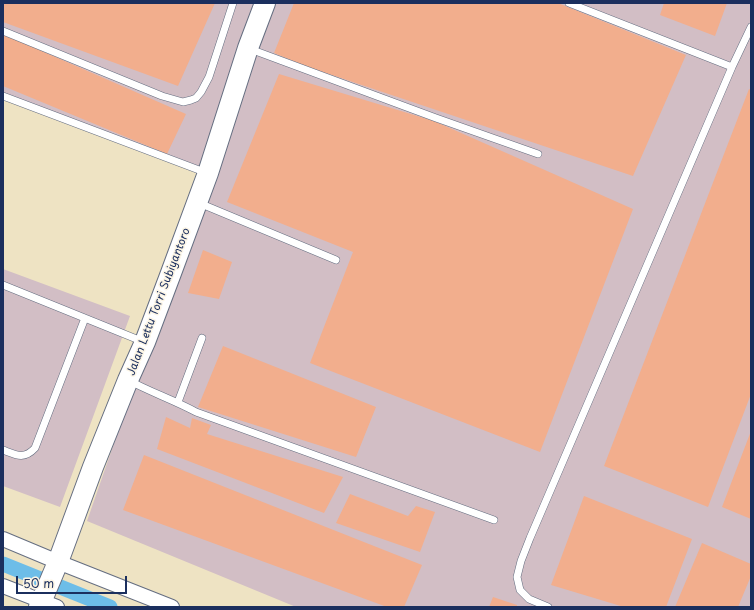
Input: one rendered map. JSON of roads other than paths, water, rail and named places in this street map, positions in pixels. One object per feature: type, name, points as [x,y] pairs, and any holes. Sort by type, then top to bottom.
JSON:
[{"type":"main road","name":"Jalan Lettu Torri Subiyantoro","points":[[45,603],[57,564],[128,380],[145,342],[208,173],[262,5]]},
{"type":"street","points":[[3,539],[57,564],[172,607]]},
{"type":"street","points":[[3,586],[45,603]]},
{"type":"lane","points":[[4,31],[162,96],[183,102],[196,98],[209,77],[233,3]]},
{"type":"lane","points":[[569,3],[732,68]]},
{"type":"lane","points":[[548,607],[529,599],[520,590],[517,577],[521,561],[732,68],[751,27]]},
{"type":"lane","points":[[248,48],[436,118],[538,154]]},
{"type":"lane","points":[[3,96],[208,173]]},
{"type":"lane","points":[[197,202],[336,260]]},
{"type":"lane","points":[[3,285],[145,342]]},
{"type":"lane","points":[[3,450],[16,455],[24,456],[30,454],[35,448],[85,318]]},
{"type":"lane","points":[[178,402],[202,338]]},
{"type":"lane","points":[[128,380],[178,402],[196,412],[494,520]]},
{"type":"waterway","points":[[3,564],[110,607]]}]
